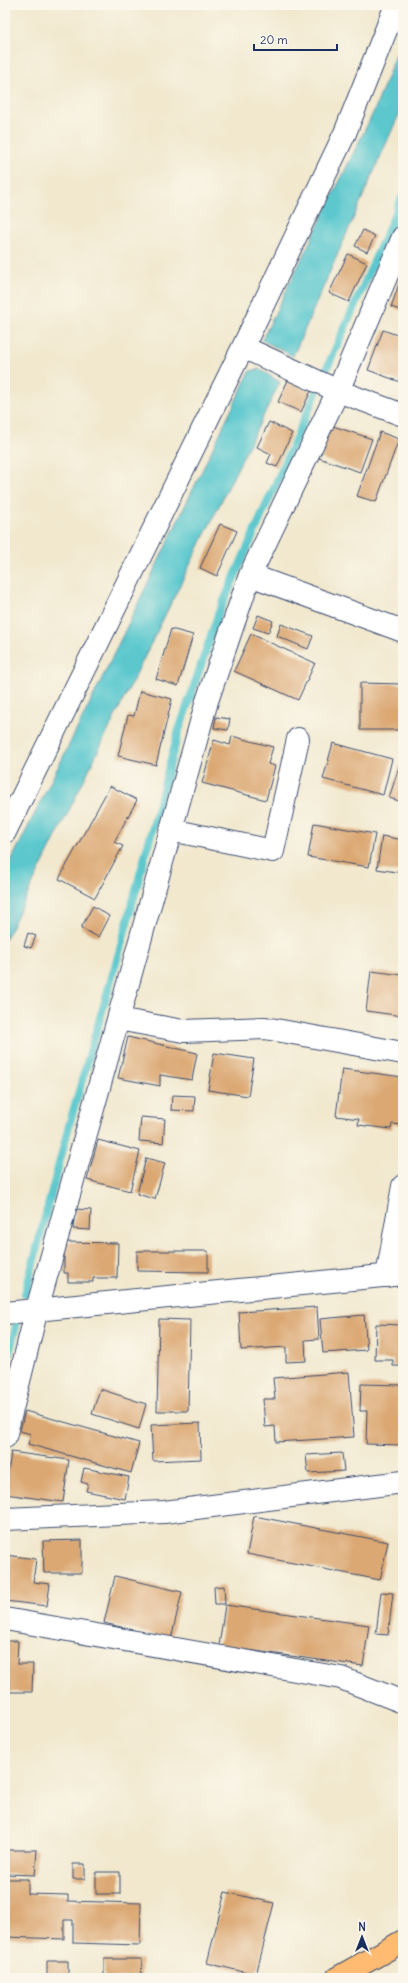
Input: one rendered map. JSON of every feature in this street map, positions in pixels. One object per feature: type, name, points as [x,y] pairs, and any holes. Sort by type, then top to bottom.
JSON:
[{"type":"main road","points":[[337,1978],[403,1941]]},
{"type":"street","points":[[5,832],[248,349],[346,133],[396,5]]},
{"type":"street","points":[[5,1437],[37,1309],[207,701],[250,575],[338,391],[403,237]]},
{"type":"street","points":[[248,349],[338,391],[403,415]]},
{"type":"street","points":[[250,575],[403,631]]},
{"type":"street","points":[[171,830],[273,851],[298,739]]},
{"type":"street","points":[[118,1019],[183,1031],[265,1028],[403,1053]]},
{"type":"street","points":[[5,1313],[395,1275],[403,1186]]},
{"type":"street","points":[[5,1519],[164,1512],[403,1482]]},
{"type":"street","points":[[5,1619],[341,1678],[403,1702]]},
{"type":"water","points":[[403,36],[403,105],[293,356],[262,340],[375,109]]},
{"type":"water","points":[[259,369],[280,382],[5,940],[5,873],[93,697],[250,371]]},
{"type":"building","points":[[363,230],[375,236],[367,252],[355,246]]},
{"type":"building","points":[[348,254],[367,263],[349,302],[329,293]]},
{"type":"building","points":[[401,278],[403,278],[403,311],[391,307]]},
{"type":"building","points":[[383,330],[403,337],[403,383],[368,370]]},
{"type":"building","points":[[288,380],[311,391],[301,412],[278,402]]},
{"type":"building","points":[[269,422],[292,433],[277,467],[267,463],[271,454],[257,447]]},
{"type":"building","points":[[330,425],[372,439],[360,472],[319,458]]},
{"type":"building","points":[[380,432],[399,439],[376,502],[357,496]]},
{"type":"building","points":[[220,524],[237,531],[217,576],[200,568]]},
{"type":"building","points":[[258,615],[273,621],[268,633],[253,628]]},
{"type":"building","points":[[281,624],[313,636],[308,649],[277,636]]},
{"type":"building","points":[[171,629],[193,635],[178,686],[156,679]]},
{"type":"building","points":[[251,634],[315,663],[298,700],[234,671]]},
{"type":"building","points":[[360,683],[403,684],[403,730],[360,730]]},
{"type":"building","points":[[140,691],[172,699],[156,765],[118,756],[128,715],[134,716]]},
{"type":"building","points":[[216,717],[230,719],[228,730],[214,728]]},
{"type":"building","points":[[232,736],[273,747],[268,764],[275,766],[266,800],[202,783],[214,740],[230,745]]},
{"type":"building","points":[[333,743],[392,759],[383,795],[323,779]]},
{"type":"building","points":[[400,764],[403,765],[403,802],[389,798]]},
{"type":"building","points":[[110,786],[137,800],[114,842],[123,846],[95,898],[59,879]]},
{"type":"building","points":[[314,823],[375,834],[369,867],[308,857]]},
{"type":"building","points":[[382,836],[403,840],[403,873],[377,869]]},
{"type":"building","points":[[93,906],[109,916],[98,937],[81,928]]},
{"type":"building","points":[[28,933],[36,936],[31,948],[24,946]]},
{"type":"building","points":[[371,971],[403,975],[403,1016],[366,1011]]},
{"type":"building","points":[[128,1037],[197,1053],[192,1080],[160,1075],[160,1086],[118,1078]]},
{"type":"building","points":[[214,1053],[254,1059],[248,1096],[208,1090]]},
{"type":"building","points":[[342,1069],[403,1077],[403,1125],[392,1124],[391,1129],[358,1125],[359,1119],[336,1116]]},
{"type":"building","points":[[172,1095],[195,1096],[194,1111],[171,1110]]},
{"type":"building","points":[[141,1117],[165,1119],[163,1143],[139,1141]]},
{"type":"building","points":[[98,1140],[140,1151],[130,1191],[87,1180]]},
{"type":"building","points":[[146,1158],[165,1163],[155,1199],[137,1194]]},
{"type":"building","points":[[75,1209],[91,1210],[90,1230],[73,1229]]},
{"type":"building","points":[[64,1242],[118,1243],[117,1278],[93,1278],[93,1282],[68,1282],[68,1273],[64,1273]]},
{"type":"building","points":[[137,1251],[208,1251],[208,1272],[137,1271]]},
{"type":"building","points":[[317,1307],[319,1339],[305,1340],[306,1361],[286,1362],[286,1347],[241,1350],[239,1312]]},
{"type":"building","points":[[364,1315],[367,1350],[323,1353],[320,1319]]},
{"type":"building","points":[[159,1319],[190,1320],[188,1411],[157,1411]]},
{"type":"building","points":[[376,1324],[403,1325],[403,1366],[393,1366],[393,1360],[375,1360]]},
{"type":"building","points":[[349,1372],[354,1437],[276,1442],[275,1426],[265,1427],[263,1399],[275,1399],[273,1378]]},
{"type":"building","points":[[361,1384],[403,1385],[403,1445],[366,1444],[367,1411],[360,1411]]},
{"type":"building","points":[[100,1389],[146,1404],[139,1429],[92,1414]]},
{"type":"building","points":[[25,1411],[139,1443],[131,1473],[28,1444],[31,1434],[20,1431]]},
{"type":"building","points":[[200,1423],[201,1459],[153,1461],[151,1425]]},
{"type":"building","points":[[11,1452],[69,1460],[63,1502],[5,1494]]},
{"type":"building","points":[[342,1453],[344,1471],[308,1473],[306,1455]]},
{"type":"building","points":[[84,1468],[129,1477],[125,1499],[86,1491],[88,1484],[81,1482]]},
{"type":"building","points":[[254,1516],[388,1542],[380,1580],[247,1554]]},
{"type":"building","points":[[82,1540],[82,1573],[44,1573],[43,1541]]},
{"type":"building","points":[[5,1555],[36,1559],[33,1582],[50,1584],[47,1606],[5,1601]]},
{"type":"building","points":[[115,1576],[182,1592],[171,1639],[104,1623]]},
{"type":"building","points":[[224,1586],[225,1604],[215,1604],[214,1587]]},
{"type":"building","points":[[381,1592],[393,1593],[388,1635],[376,1634]]},
{"type":"building","points":[[225,1605],[369,1625],[363,1666],[219,1646]]},
{"type":"building","points":[[5,1641],[18,1641],[17,1664],[33,1664],[32,1692],[5,1692]]},
{"type":"building","points":[[5,1850],[37,1850],[35,1875],[5,1874]]},
{"type":"building","points":[[73,1864],[85,1864],[85,1879],[73,1879]]},
{"type":"building","points":[[96,1872],[120,1872],[120,1894],[96,1894]]},
{"type":"building","points":[[5,1879],[28,1879],[28,1894],[68,1895],[68,1901],[141,1903],[140,1945],[73,1943],[73,1920],[64,1920],[64,1939],[5,1937]]},
{"type":"building","points":[[225,1892],[274,1903],[256,1975],[207,1963]]},
{"type":"building","points":[[104,1959],[142,1959],[141,1978],[104,1978]]},
{"type":"building","points":[[47,1961],[68,1961],[68,1978],[47,1978]]},
{"type":"waterway","points":[[25,1294],[70,1122],[120,949],[179,730],[219,612],[403,196]]},
{"type":"waterway","points":[[5,1369],[16,1326]]}]
